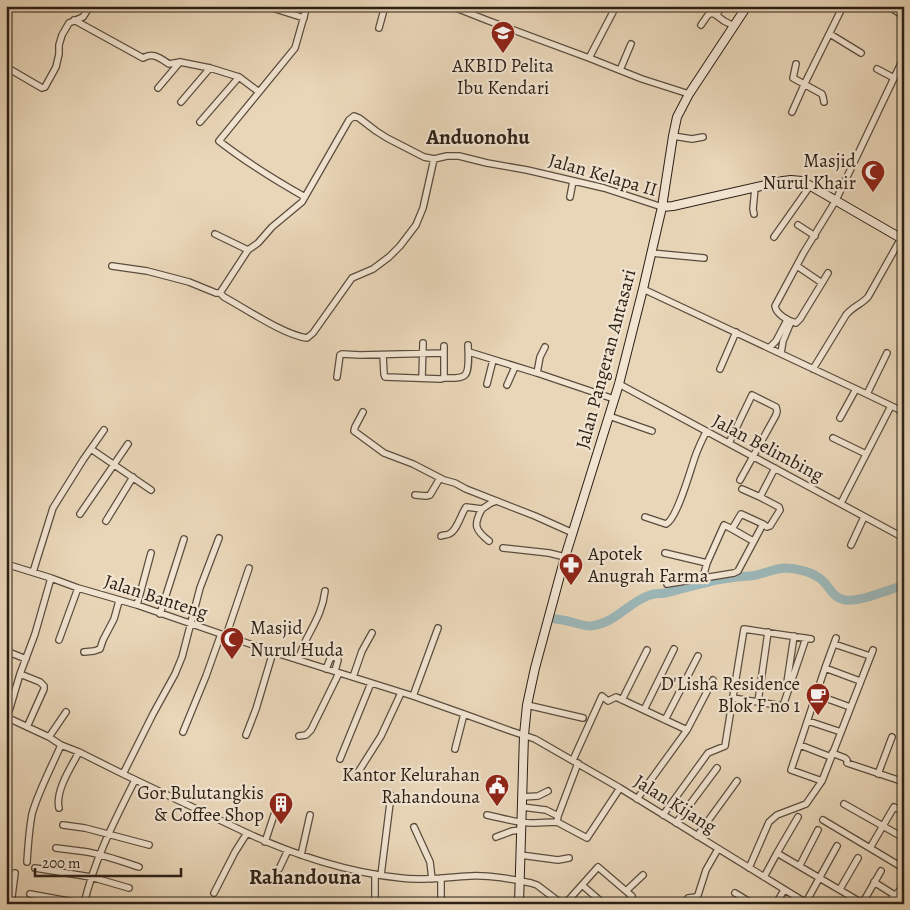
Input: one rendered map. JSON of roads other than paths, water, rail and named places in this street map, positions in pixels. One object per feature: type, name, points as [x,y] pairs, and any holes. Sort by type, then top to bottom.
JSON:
[{"type":"street","points":[[6,67],[42,88],[45,87],[56,66],[60,40],[69,24],[83,17],[90,6]]},
{"type":"street","points":[[266,6],[304,18]]},
{"type":"street","points":[[305,197],[252,166],[219,141],[295,48],[307,6]]},
{"type":"street","points":[[379,28],[385,6]]},
{"type":"street","points":[[451,6],[642,79],[689,94]]},
{"type":"street","points":[[716,15],[723,6]]},
{"type":"street","name":"Jalan Pangeran Antasari","points":[[519,904],[524,735],[534,668],[565,557],[619,384],[662,207],[673,136],[679,114],[689,94],[747,6]]},
{"type":"street","points":[[792,112],[843,6]]},
{"type":"street","points":[[888,6],[904,16]]},
{"type":"street","points":[[589,58],[613,12]]},
{"type":"street","points":[[701,25],[709,14],[712,14],[734,26]]},
{"type":"street","points":[[74,20],[143,58],[148,55],[157,56],[169,64],[180,62],[210,68],[239,77],[259,92]]},
{"type":"street","points":[[830,34],[861,52]]},
{"type":"street","points":[[620,70],[631,44]]},
{"type":"street","points":[[828,273],[796,323],[789,321],[776,311],[775,308],[804,252],[836,200],[904,58]]},
{"type":"street","points":[[158,88],[180,62]]},
{"type":"street","points":[[796,64],[793,78],[822,94],[824,102]]},
{"type":"street","points":[[181,102],[210,68]]},
{"type":"street","points":[[877,69],[894,78]]},
{"type":"street","points":[[200,122],[239,77]]},
{"type":"street","name":"Jalan Kelapa II","points":[[220,293],[248,250],[300,204],[349,120],[354,116],[408,150],[424,157],[434,159],[459,156],[527,170],[604,188],[662,207]]},
{"type":"street","points":[[673,136],[692,139],[703,137]]},
{"type":"street","points":[[112,266],[147,271],[189,282],[220,293],[285,331],[305,338],[309,337],[314,333],[352,278],[373,270],[389,257],[400,246],[416,224],[423,208],[434,159]]},
{"type":"street","points":[[570,197],[573,181]]},
{"type":"street","points":[[662,207],[777,182],[802,181],[903,237],[868,297],[849,311],[813,369]]},
{"type":"street","points":[[774,237],[810,186]]},
{"type":"street","points":[[754,214],[755,188]]},
{"type":"street","points":[[798,224],[815,236]]},
{"type":"street","points":[[214,234],[248,250]]},
{"type":"street","points":[[651,253],[704,258]]},
{"type":"street","points":[[797,266],[822,283]]},
{"type":"street","points":[[643,289],[901,411],[904,401]]},
{"type":"street","points":[[769,348],[789,321]]},
{"type":"street","points":[[781,354],[789,321]]},
{"type":"street","points":[[720,369],[736,332]]},
{"type":"street","points":[[422,378],[423,344]]},
{"type":"street","points":[[384,355],[385,377],[444,378],[465,376],[468,370],[468,345]]},
{"type":"street","points":[[537,373],[544,347]]},
{"type":"street","points":[[337,377],[340,354],[423,354],[444,350],[444,378]]},
{"type":"street","points":[[468,352],[614,399]]},
{"type":"street","points":[[867,394],[887,353]]},
{"type":"street","points":[[487,384],[493,360]]},
{"type":"street","points":[[507,385],[515,367]]},
{"type":"street","name":"Jalan Belimbing","points":[[619,384],[904,538]]},
{"type":"street","points":[[840,418],[856,389]]},
{"type":"street","points":[[729,443],[751,396],[753,395],[776,407],[777,411],[740,480]]},
{"type":"street","points":[[841,503],[891,406]]},
{"type":"street","points":[[363,412],[354,430],[384,454],[413,464],[444,480],[456,483],[466,489],[573,533]]},
{"type":"street","points":[[609,416],[652,431]]},
{"type":"street","points":[[33,572],[53,508],[104,430]]},
{"type":"street","points":[[645,517],[666,524],[671,521],[706,432]]},
{"type":"street","points":[[833,438],[866,454]]},
{"type":"street","points":[[80,514],[128,444]]},
{"type":"street","points":[[91,449],[151,490]]},
{"type":"street","points":[[760,497],[775,468]]},
{"type":"street","points":[[106,521],[133,477]]},
{"type":"street","points":[[415,495],[426,496],[430,494],[440,478]]},
{"type":"street","points":[[732,528],[738,513],[768,527],[780,508],[742,489]]},
{"type":"street","points":[[489,541],[477,529],[478,516],[482,509],[497,501]]},
{"type":"street","points":[[440,536],[448,535],[452,532],[466,507],[482,509]]},
{"type":"street","points":[[850,545],[864,516]]},
{"type":"street","points":[[668,584],[736,572],[740,568],[763,524]]},
{"type":"street","points":[[703,577],[706,563],[722,526],[725,525],[732,528],[754,541]]},
{"type":"street","points":[[123,774],[175,674],[186,645],[200,588],[219,538]]},
{"type":"street","points":[[160,614],[184,539]]},
{"type":"street","points":[[502,548],[549,553],[565,557]]},
{"type":"street","points":[[137,606],[151,553]]},
{"type":"street","points":[[665,553],[706,563]]},
{"type":"street","name":"Jalan Banteng","points":[[6,564],[413,696],[524,735]]},
{"type":"street","points":[[184,732],[249,568]]},
{"type":"street","points":[[51,578],[7,718],[265,842],[300,855],[337,866],[402,879],[488,876],[531,883],[537,885],[564,904],[598,867],[632,896],[626,904]]},
{"type":"street","points":[[59,640],[78,588]]},
{"type":"street","points":[[298,659],[318,616],[325,591]]},
{"type":"street","points":[[84,652],[100,649],[114,619],[119,601]]},
{"type":"street","points":[[413,696],[438,628]]},
{"type":"street","points":[[663,815],[708,753],[725,746],[744,628],[808,638],[783,706]]},
{"type":"street","points":[[758,702],[768,632]]},
{"type":"street","points":[[353,677],[362,651],[372,633]]},
{"type":"street","points":[[783,706],[794,636]]},
{"type":"street","points":[[749,868],[769,822],[777,815],[806,804],[822,782],[872,653],[835,641],[791,770],[822,782]]},
{"type":"street","points":[[644,710],[674,649]]},
{"type":"street","points":[[622,700],[647,650]]},
{"type":"street","points":[[6,651],[26,659]]},
{"type":"street","points":[[246,735],[273,652]]},
{"type":"street","points":[[299,736],[306,735],[311,730],[337,672],[338,660],[334,656],[330,659],[326,669]]},
{"type":"street","points":[[665,720],[698,656]]},
{"type":"street","points":[[825,668],[860,682]]},
{"type":"street","points":[[20,674],[40,682],[44,686],[28,727]]},
{"type":"street","points":[[637,799],[687,730],[713,680]]},
{"type":"street","points":[[340,759],[371,683]]},
{"type":"street","points":[[357,774],[381,736],[402,693]]},
{"type":"street","points":[[817,695],[850,707]]},
{"type":"street","points":[[557,819],[576,762],[602,696],[608,701],[616,697],[687,730]]},
{"type":"street","points":[[733,698],[783,706]]},
{"type":"street","points":[[527,705],[583,718]]},
{"type":"street","points":[[48,737],[66,712]]},
{"type":"street","points":[[455,749],[464,714]]},
{"type":"street","points":[[808,720],[840,732]]},
{"type":"street","name":"Jalan Kijang","points":[[524,735],[536,739],[620,788],[806,903]]},
{"type":"street","points":[[878,774],[892,737]]},
{"type":"street","points":[[27,862],[28,839],[34,808],[61,745]]},
{"type":"street","points":[[800,745],[845,758],[847,763],[904,782]]},
{"type":"street","points":[[59,808],[60,791],[79,752]]},
{"type":"street","points":[[676,823],[717,768]]},
{"type":"street","points":[[30,894],[85,904],[99,855],[134,780]]},
{"type":"street","points":[[697,836],[737,781]]},
{"type":"street","points":[[522,807],[550,811],[557,819],[585,837],[588,837],[620,788]]},
{"type":"street","points":[[522,797],[538,796],[548,791]]},
{"type":"street","points":[[375,904],[391,795]]},
{"type":"street","points":[[265,842],[280,797]]},
{"type":"street","points":[[844,804],[904,838]]},
{"type":"street","points":[[870,848],[894,807],[904,812]]},
{"type":"street","points":[[487,814],[521,826]]},
{"type":"street","points":[[300,855],[310,815]]},
{"type":"street","points":[[764,877],[798,817]]},
{"type":"street","points":[[496,837],[521,826],[557,819]]},
{"type":"street","points":[[823,820],[904,870]]},
{"type":"street","points":[[63,825],[109,833],[149,845]]},
{"type":"street","points":[[414,827],[430,862],[432,879]]},
{"type":"street","points":[[800,865],[818,830]]},
{"type":"street","points":[[214,893],[247,833]]},
{"type":"street","points":[[806,903],[837,846]]},
{"type":"street","points":[[56,848],[99,855],[139,867]]},
{"type":"street","points":[[685,904],[688,898],[698,895],[706,870],[718,849]]},
{"type":"street","points":[[279,869],[288,850]]},
{"type":"street","points":[[777,853],[862,903],[881,871]]},
{"type":"street","points":[[520,855],[558,860],[569,858]]},
{"type":"street","points":[[840,889],[858,858]]},
{"type":"street","points":[[35,868],[91,878],[129,888]]},
{"type":"street","points":[[11,904],[15,873]]},
{"type":"street","points":[[626,890],[643,875]]},
{"type":"street","points":[[441,878],[441,904]]},
{"type":"street","points":[[874,882],[904,901]]},
{"type":"street","points":[[582,885],[604,904]]},
{"type":"street","points":[[887,904],[904,886]]},
{"type":"street","points":[[776,904],[784,890]]},
{"type":"street","points":[[735,892],[753,904]]},
{"type":"waterway","points":[[549,618],[590,626],[607,621],[642,598],[652,594],[671,592],[719,580],[784,568],[815,575],[835,595],[845,600],[859,599],[904,586]]},
{"type":"place","name":"AKBID Pelita Ibu Kendari","points":[[503,54]]},
{"type":"place","name":"Masjid Nurul Khair","points":[[873,193]]},
{"type":"place","name":"Apotek Anugrah Farma","points":[[571,586]]},
{"type":"place","name":"Masjid Nurul Huda","points":[[232,660]]},
{"type":"place","name":"D'Lisha Residence Blok F no 1","points":[[818,716]]},
{"type":"place","name":"Kantor Kelurahan Rahandouna","points":[[497,807]]},
{"type":"place","name":"Gor Bulutangkis & Coffee Shop","points":[[281,825]]},
{"type":"district","name":"Anduonohu","points":[[478,137]]},
{"type":"district","name":"Rahandouna","points":[[305,877]]}]
